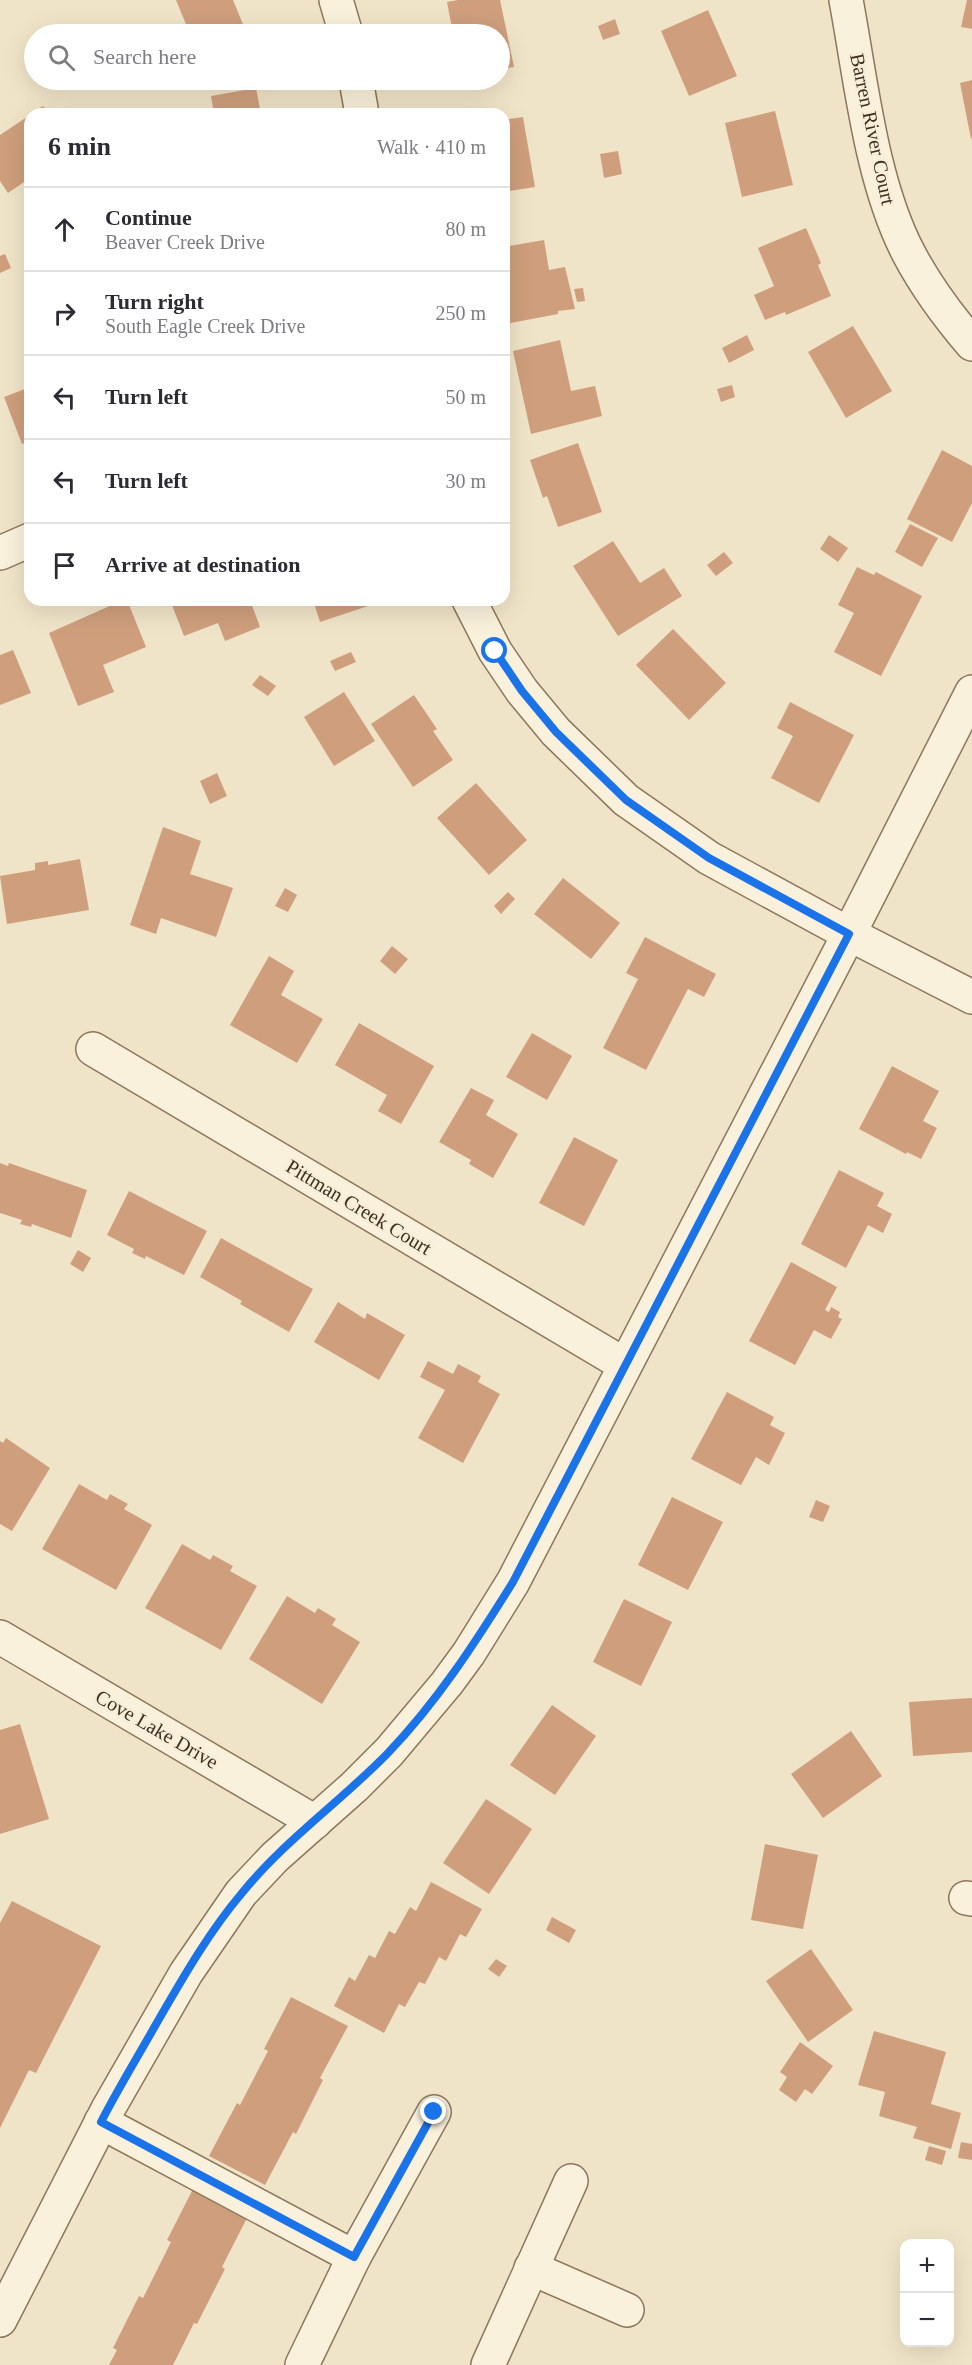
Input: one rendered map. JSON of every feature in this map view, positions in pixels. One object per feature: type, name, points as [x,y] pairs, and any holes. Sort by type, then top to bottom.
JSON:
[{"type":"street","points":[[336,0],[343,24]]},
{"type":"street","name":"Barren River Court","points":[[846,0],[877,165],[893,219],[909,254],[934,295],[972,344]]},
{"type":"street","points":[[358,90],[361,108]]},
{"type":"street","points":[[0,553],[24,543]]},
{"type":"street","points":[[472,606],[495,651],[522,691],[556,732],[626,800],[709,858],[972,997]]},
{"type":"street","points":[[0,2320],[101,2122],[186,1972],[241,1893],[275,1857],[389,1752],[447,1683],[469,1653],[513,1582],[972,692]]},
{"type":"street","name":"Pittman Creek Court","points":[[93,1049],[625,1365]]},
{"type":"street","name":"Cove Lake Drive","points":[[0,1637],[315,1822]]},
{"type":"street","points":[[302,2365],[354,2257],[434,2112]]},
{"type":"street","points":[[101,2122],[354,2257]]},
{"type":"street","points":[[488,2365],[571,2181]]},
{"type":"street","points":[[531,2268],[627,2310]]},
{"type":"building","points":[[176,0],[233,0],[243,24],[186,24]]},
{"type":"building","points":[[500,0],[505,24],[451,24],[447,2]]},
{"type":"building","points":[[967,0],[972,0],[972,29],[961,27]]},
{"type":"building","points":[[708,10],[737,76],[689,96],[661,31]]},
{"type":"building","points":[[615,19],[620,34],[603,40],[598,26]]},
{"type":"building","points":[[510,48],[514,67],[510,68]]},
{"type":"building","points":[[972,80],[972,138],[971,139],[960,83]]},
{"type":"building","points":[[256,90],[260,108],[213,108],[211,96]]},
{"type":"building","points":[[775,111],[793,185],[742,197],[725,123]]},
{"type":"building","points":[[523,117],[535,187],[510,191],[510,119]]},
{"type":"building","points":[[24,119],[24,182],[8,193],[0,181],[0,135]]},
{"type":"building","points":[[618,151],[622,174],[604,178],[600,154]]},
{"type":"building","points":[[806,228],[821,263],[818,265],[831,296],[786,315],[785,312],[765,320],[754,295],[774,286],[758,248]]},
{"type":"building","points":[[544,240],[549,270],[565,267],[575,309],[510,323],[510,246]]},
{"type":"building","points":[[5,254],[11,268],[0,273],[0,256]]},
{"type":"building","points":[[583,288],[585,301],[577,302],[574,289]]},
{"type":"building","points":[[853,326],[892,391],[846,418],[808,352]]},
{"type":"building","points":[[747,335],[754,350],[729,363],[722,348]]},
{"type":"building","points":[[560,340],[571,391],[595,386],[602,416],[531,434],[513,351]]},
{"type":"building","points":[[732,385],[735,397],[721,402],[717,389]]},
{"type":"building","points":[[24,389],[24,443],[22,444],[4,397]]},
{"type":"building","points":[[578,443],[602,512],[558,527],[547,496],[543,498],[530,460]]},
{"type":"building","points":[[942,450],[972,466],[972,503],[952,542],[907,519]]},
{"type":"building","points":[[910,524],[938,538],[922,567],[895,552]]},
{"type":"building","points":[[829,535],[848,548],[838,562],[820,549]]},
{"type":"building","points":[[613,541],[640,583],[664,568],[682,596],[618,636],[573,566]]},
{"type":"building","points":[[724,552],[733,563],[716,576],[707,565]]},
{"type":"building","points":[[857,567],[874,575],[876,572],[922,596],[881,676],[834,652],[854,613],[838,605]]},
{"type":"building","points":[[110,606],[129,606],[146,647],[103,665],[114,692],[78,706],[49,633]]},
{"type":"building","points":[[172,606],[252,606],[260,627],[225,641],[218,623],[184,636]]},
{"type":"building","points":[[315,606],[368,606],[320,622]]},
{"type":"building","points":[[673,629],[726,683],[689,720],[636,665]]},
{"type":"building","points":[[13,650],[31,693],[0,705],[0,655]]},
{"type":"building","points":[[351,652],[356,662],[335,671],[330,661]]},
{"type":"building","points":[[260,675],[276,686],[268,696],[252,685]]},
{"type":"building","points":[[344,692],[375,741],[334,766],[304,717]]},
{"type":"building","points":[[414,695],[437,729],[433,731],[453,760],[413,787],[371,724]]},
{"type":"building","points":[[790,702],[854,735],[819,803],[771,778],[793,736],[777,728]]},
{"type":"building","points":[[217,773],[227,796],[210,804],[200,781]]},
{"type":"building","points":[[476,783],[527,840],[489,875],[437,818]]},
{"type":"building","points":[[163,827],[201,841],[190,874],[233,888],[216,937],[161,918],[156,934],[130,925]]},
{"type":"building","points":[[80,859],[89,910],[7,924],[0,876],[35,870],[35,863],[48,861],[48,865]]},
{"type":"building","points":[[563,878],[620,923],[591,959],[534,914]]},
{"type":"building","points":[[285,888],[297,895],[288,912],[275,906]]},
{"type":"building","points":[[508,892],[515,899],[501,914],[494,906]]},
{"type":"building","points":[[645,937],[716,974],[704,997],[688,989],[646,1070],[603,1048],[638,979],[626,973]]},
{"type":"building","points":[[392,946],[408,959],[395,974],[380,961]]},
{"type":"building","points":[[269,956],[294,971],[281,995],[323,1019],[297,1063],[230,1025]]},
{"type":"building","points":[[359,1023],[434,1066],[401,1124],[378,1111],[387,1095],[335,1065]]},
{"type":"building","points":[[532,1033],[572,1056],[547,1100],[506,1077]]},
{"type":"building","points":[[892,1066],[939,1091],[923,1121],[937,1128],[921,1159],[907,1152],[906,1154],[859,1129]]},
{"type":"building","points":[[471,1088],[494,1100],[486,1115],[518,1134],[493,1178],[469,1164],[471,1160],[439,1142]]},
{"type":"building","points":[[574,1137],[618,1160],[584,1226],[539,1203]]},
{"type":"building","points":[[0,1163],[8,1166],[9,1163],[87,1190],[71,1238],[32,1224],[31,1227],[20,1224],[22,1220],[0,1213]]},
{"type":"building","points":[[839,1170],[884,1193],[877,1206],[892,1214],[883,1233],[868,1225],[846,1268],[801,1244]]},
{"type":"building","points":[[129,1191],[207,1231],[184,1275],[146,1256],[145,1259],[132,1253],[134,1249],[107,1235]]},
{"type":"building","points":[[221,1238],[313,1289],[289,1332],[240,1304],[242,1301],[200,1277]]},
{"type":"building","points":[[78,1250],[91,1258],[83,1272],[70,1264]]},
{"type":"building","points":[[791,1262],[837,1287],[825,1310],[829,1312],[831,1307],[840,1312],[838,1317],[842,1319],[831,1339],[814,1330],[795,1365],[749,1341]]},
{"type":"building","points":[[338,1302],[365,1319],[367,1313],[405,1335],[379,1380],[314,1342]]},
{"type":"building","points":[[428,1361],[453,1374],[458,1364],[481,1376],[478,1382],[500,1394],[463,1463],[418,1438],[445,1390],[420,1377]]},
{"type":"building","points":[[727,1392],[774,1417],[770,1425],[785,1433],[769,1465],[756,1457],[741,1485],[691,1459]]},
{"type":"building","points":[[6,1438],[50,1468],[12,1531],[0,1524],[0,1441],[3,1443]]},
{"type":"building","points":[[79,1484],[107,1500],[110,1494],[128,1504],[124,1509],[152,1525],[116,1590],[42,1549]]},
{"type":"building","points":[[672,1497],[723,1522],[688,1590],[638,1565]]},
{"type":"building","points":[[816,1500],[830,1506],[823,1522],[809,1517]]},
{"type":"building","points":[[182,1544],[210,1560],[213,1555],[233,1566],[230,1571],[257,1586],[221,1650],[145,1608]]},
{"type":"building","points":[[287,1596],[315,1613],[318,1608],[336,1619],[332,1625],[360,1642],[322,1704],[249,1659]]},
{"type":"building","points":[[624,1599],[672,1622],[641,1686],[593,1662]]},
{"type":"building","points":[[972,1698],[972,1752],[913,1756],[909,1702]]},
{"type":"building","points":[[552,1705],[596,1736],[555,1795],[510,1765]]},
{"type":"building","points":[[20,1724],[49,1819],[0,1834],[0,1730]]},
{"type":"building","points":[[851,1731],[882,1776],[823,1818],[791,1774]]},
{"type":"building","points":[[486,1799],[532,1829],[489,1894],[443,1863]]},
{"type":"building","points":[[765,1844],[818,1855],[803,1929],[751,1920]]},
{"type":"building","points":[[431,1882],[482,1909],[466,1937],[460,1934],[446,1961],[439,1957],[425,1984],[419,1982],[405,2007],[399,2004],[384,2033],[334,2006],[349,1977],[355,1981],[369,1955],[375,1958],[389,1931],[395,1934],[410,1907],[416,1911]]},
{"type":"building","points":[[12,1901],[101,1946],[36,2073],[29,2070],[0,2128],[0,1923]]},
{"type":"building","points":[[552,1917],[576,1930],[569,1943],[546,1930]]},
{"type":"building","points":[[811,1949],[853,2010],[808,2042],[766,1981]]},
{"type":"building","points":[[496,1959],[507,1966],[499,1977],[488,1969]]},
{"type":"building","points":[[291,1997],[348,2026],[320,2078],[323,2080],[296,2134],[293,2132],[265,2185],[209,2156],[237,2103],[240,2105],[268,2051],[264,2049]]},
{"type":"building","points":[[874,2031],[946,2052],[931,2104],[961,2113],[951,2149],[913,2138],[917,2127],[879,2116],[885,2092],[858,2085]]},
{"type":"building","points":[[800,2042],[833,2066],[812,2094],[805,2089],[796,2102],[779,2090],[787,2077],[780,2072]]},
{"type":"building","points":[[961,2142],[972,2144],[972,2160],[958,2158]]},
{"type":"building","points":[[929,2146],[946,2151],[942,2165],[925,2160]]},
{"type":"building","points":[[194,2187],[249,2214],[222,2267],[225,2269],[173,2365],[109,2365],[117,2350],[113,2348],[139,2296],[143,2298],[171,2242],[167,2240]]},
{"type":"route","points":[[434,2112],[354,2257],[101,2122],[186,1972],[241,1893],[275,1857],[354,1787],[389,1752],[469,1653],[513,1582],[849,934],[709,858],[626,800],[556,732],[522,691],[495,651]]}]
